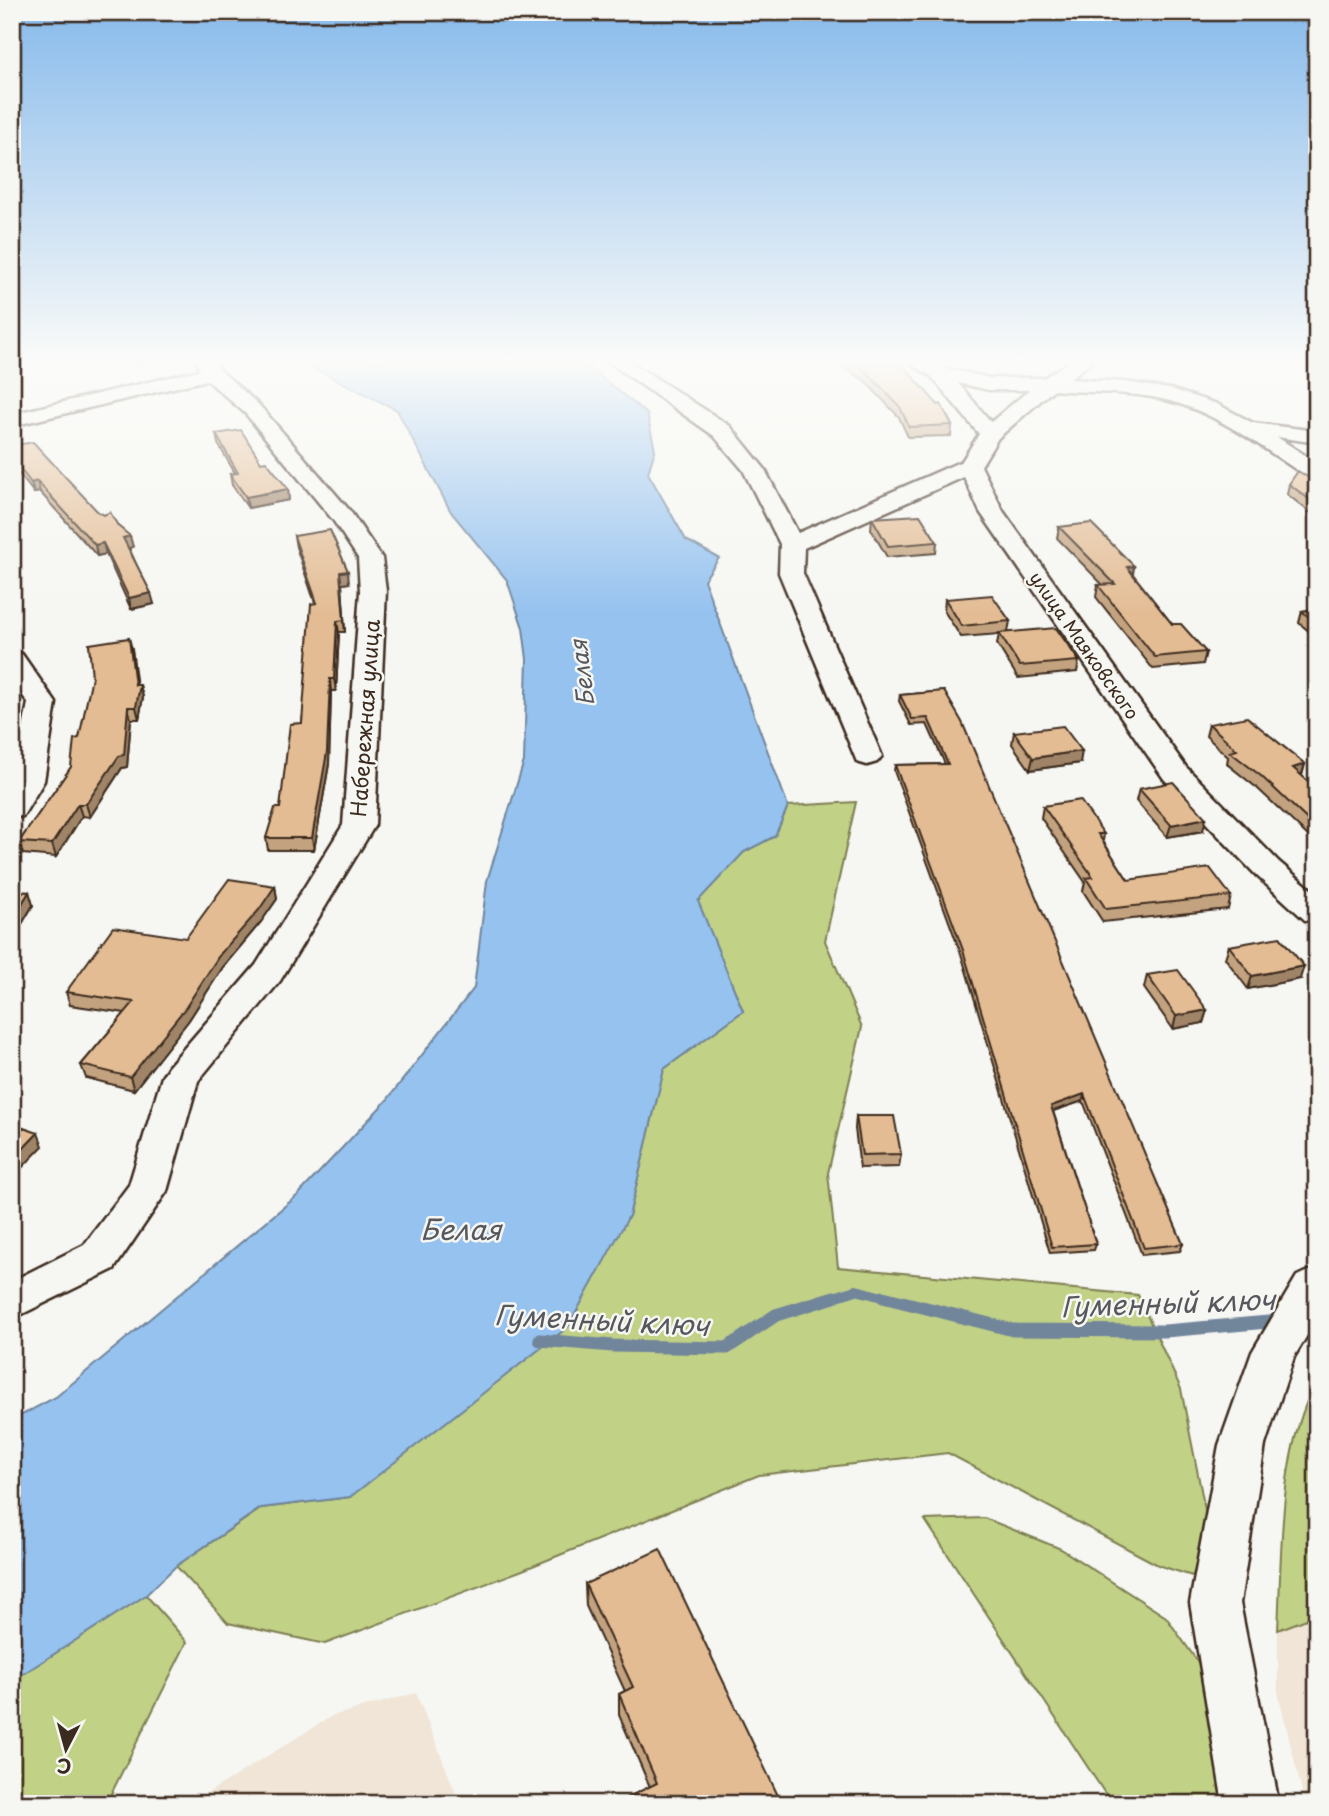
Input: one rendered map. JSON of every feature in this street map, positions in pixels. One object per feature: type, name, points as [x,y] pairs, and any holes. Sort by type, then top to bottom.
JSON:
[{"type":"street","name":"Набережная улица","points":[[12,1301],[99,1257],[147,1191],[181,1077],[268,973],[359,825],[373,591],[370,558],[342,516],[283,445]]},
{"type":"street","points":[[734,445],[753,468],[792,544],[791,573],[867,757]]},
{"type":"street","points":[[792,544],[970,466],[983,445]]},
{"type":"street","points":[[1271,445],[1317,473]]},
{"type":"street","name":"улица Маяковского","points":[[970,466],[992,512],[1175,773],[1268,869],[1317,912]]},
{"type":"street","points":[[12,660],[42,703],[29,781],[12,809]]},
{"type":"street","points":[[1251,1804],[1215,1603],[1242,1445],[1274,1352],[1314,1288]]},
{"type":"shaded area","points":[[1317,1615],[1317,1804],[1305,1804],[1278,1692],[1278,1630]]},
{"type":"shaded area","points":[[416,1693],[460,1804],[190,1804],[332,1716]]},
{"type":"green space","points":[[856,802],[825,941],[862,1027],[828,1173],[838,1267],[1138,1295],[1181,1389],[1211,1540],[1192,1576],[1158,1565],[948,1453],[759,1475],[520,1571],[325,1644],[228,1623],[176,1566],[262,1508],[350,1497],[629,1216],[664,1069],[743,1011],[697,901],[744,852],[775,836],[788,806]]},
{"type":"green space","points":[[1317,1380],[1317,1615],[1278,1630],[1284,1502],[1295,1438],[1304,1408]]},
{"type":"green space","points":[[984,1518],[1061,1549],[1166,1617],[1207,1675],[1229,1804],[1112,1804],[925,1520]]},
{"type":"green space","points":[[146,1595],[187,1642],[106,1804],[12,1804],[12,1681]]},
{"type":"water","name":"Белая","points":[[415,445],[654,445],[655,450],[648,473],[686,540],[719,558],[704,580],[788,806],[775,836],[744,852],[698,901],[743,1011],[664,1069],[629,1216],[568,1327],[350,1497],[261,1508],[176,1566],[146,1595],[12,1681],[12,1420],[56,1397],[298,1195],[387,1100],[474,988],[487,881],[524,761],[527,659],[523,628],[507,580],[451,512]]},
{"type":"building","points":[[36,445],[98,512],[104,515],[110,512],[118,526],[130,536],[123,538],[151,593],[129,598],[103,543],[95,545],[37,481],[31,483],[12,458],[12,446]]},
{"type":"building","points":[[222,445],[250,445],[261,462],[266,461],[288,489],[246,497],[230,474],[238,473]]},
{"type":"building","points":[[1298,471],[1317,483],[1317,505],[1289,484]]},
{"type":"building","points":[[920,515],[937,542],[888,546],[872,518]]},
{"type":"building","points":[[1091,523],[1134,566],[1127,567],[1172,624],[1181,624],[1206,652],[1155,657],[1098,585],[1115,584],[1059,527]]},
{"type":"building","points":[[330,530],[348,571],[340,572],[344,620],[337,621],[334,679],[330,679],[327,752],[312,838],[266,838],[275,808],[280,808],[290,724],[302,723],[311,604],[317,603],[294,536]]},
{"type":"building","points":[[992,595],[1010,621],[962,626],[945,599]]},
{"type":"building","points":[[1317,609],[1317,624],[1302,611]]},
{"type":"building","points":[[1056,628],[1079,661],[1020,666],[999,633]]},
{"type":"building","points":[[129,638],[135,685],[140,685],[136,707],[128,707],[124,755],[119,756],[86,804],[78,804],[52,844],[19,842],[71,767],[74,739],[79,738],[92,677],[89,644]]},
{"type":"building","points":[[944,691],[962,722],[1183,1244],[1144,1248],[1084,1094],[1051,1106],[1096,1244],[1052,1247],[963,950],[895,765],[948,764],[928,718],[912,719],[900,695]]},
{"type":"building","points":[[1247,717],[1305,764],[1293,768],[1317,789],[1317,825],[1314,826],[1261,776],[1230,752],[1237,750],[1209,724]]},
{"type":"building","points":[[1063,726],[1082,751],[1033,758],[1014,732]]},
{"type":"building","points":[[1173,782],[1206,818],[1171,825],[1139,789]]},
{"type":"building","points":[[1080,800],[1104,834],[1098,834],[1128,880],[1210,868],[1231,896],[1106,909],[1086,878],[1093,877],[1043,806]]},
{"type":"building","points":[[229,879],[275,886],[259,910],[220,954],[186,1007],[130,1077],[81,1065],[134,1002],[66,992],[113,927],[186,938]]},
{"type":"building","points":[[12,891],[29,892],[12,920]]},
{"type":"building","points":[[1280,937],[1304,966],[1252,976],[1229,946]]},
{"type":"building","points":[[1178,970],[1207,1010],[1176,1016],[1147,975]]},
{"type":"building","points":[[856,1116],[894,1116],[901,1154],[862,1155]]},
{"type":"building","points":[[12,1124],[38,1133],[12,1160]]},
{"type":"building","points":[[660,1549],[782,1804],[614,1804],[657,1783],[619,1694],[633,1687],[585,1584]]},
{"type":"waterway","name":"Гуменный ключ","points":[[828,1299],[856,1290],[890,1299]]},
{"type":"waterway","name":"Гуменный ключ","points":[[540,1340],[613,1346],[727,1348],[776,1315],[834,1297]]},
{"type":"waterway","name":"Гуменный ключ","points":[[883,1297],[1013,1330],[1165,1331],[1280,1321]]}]
